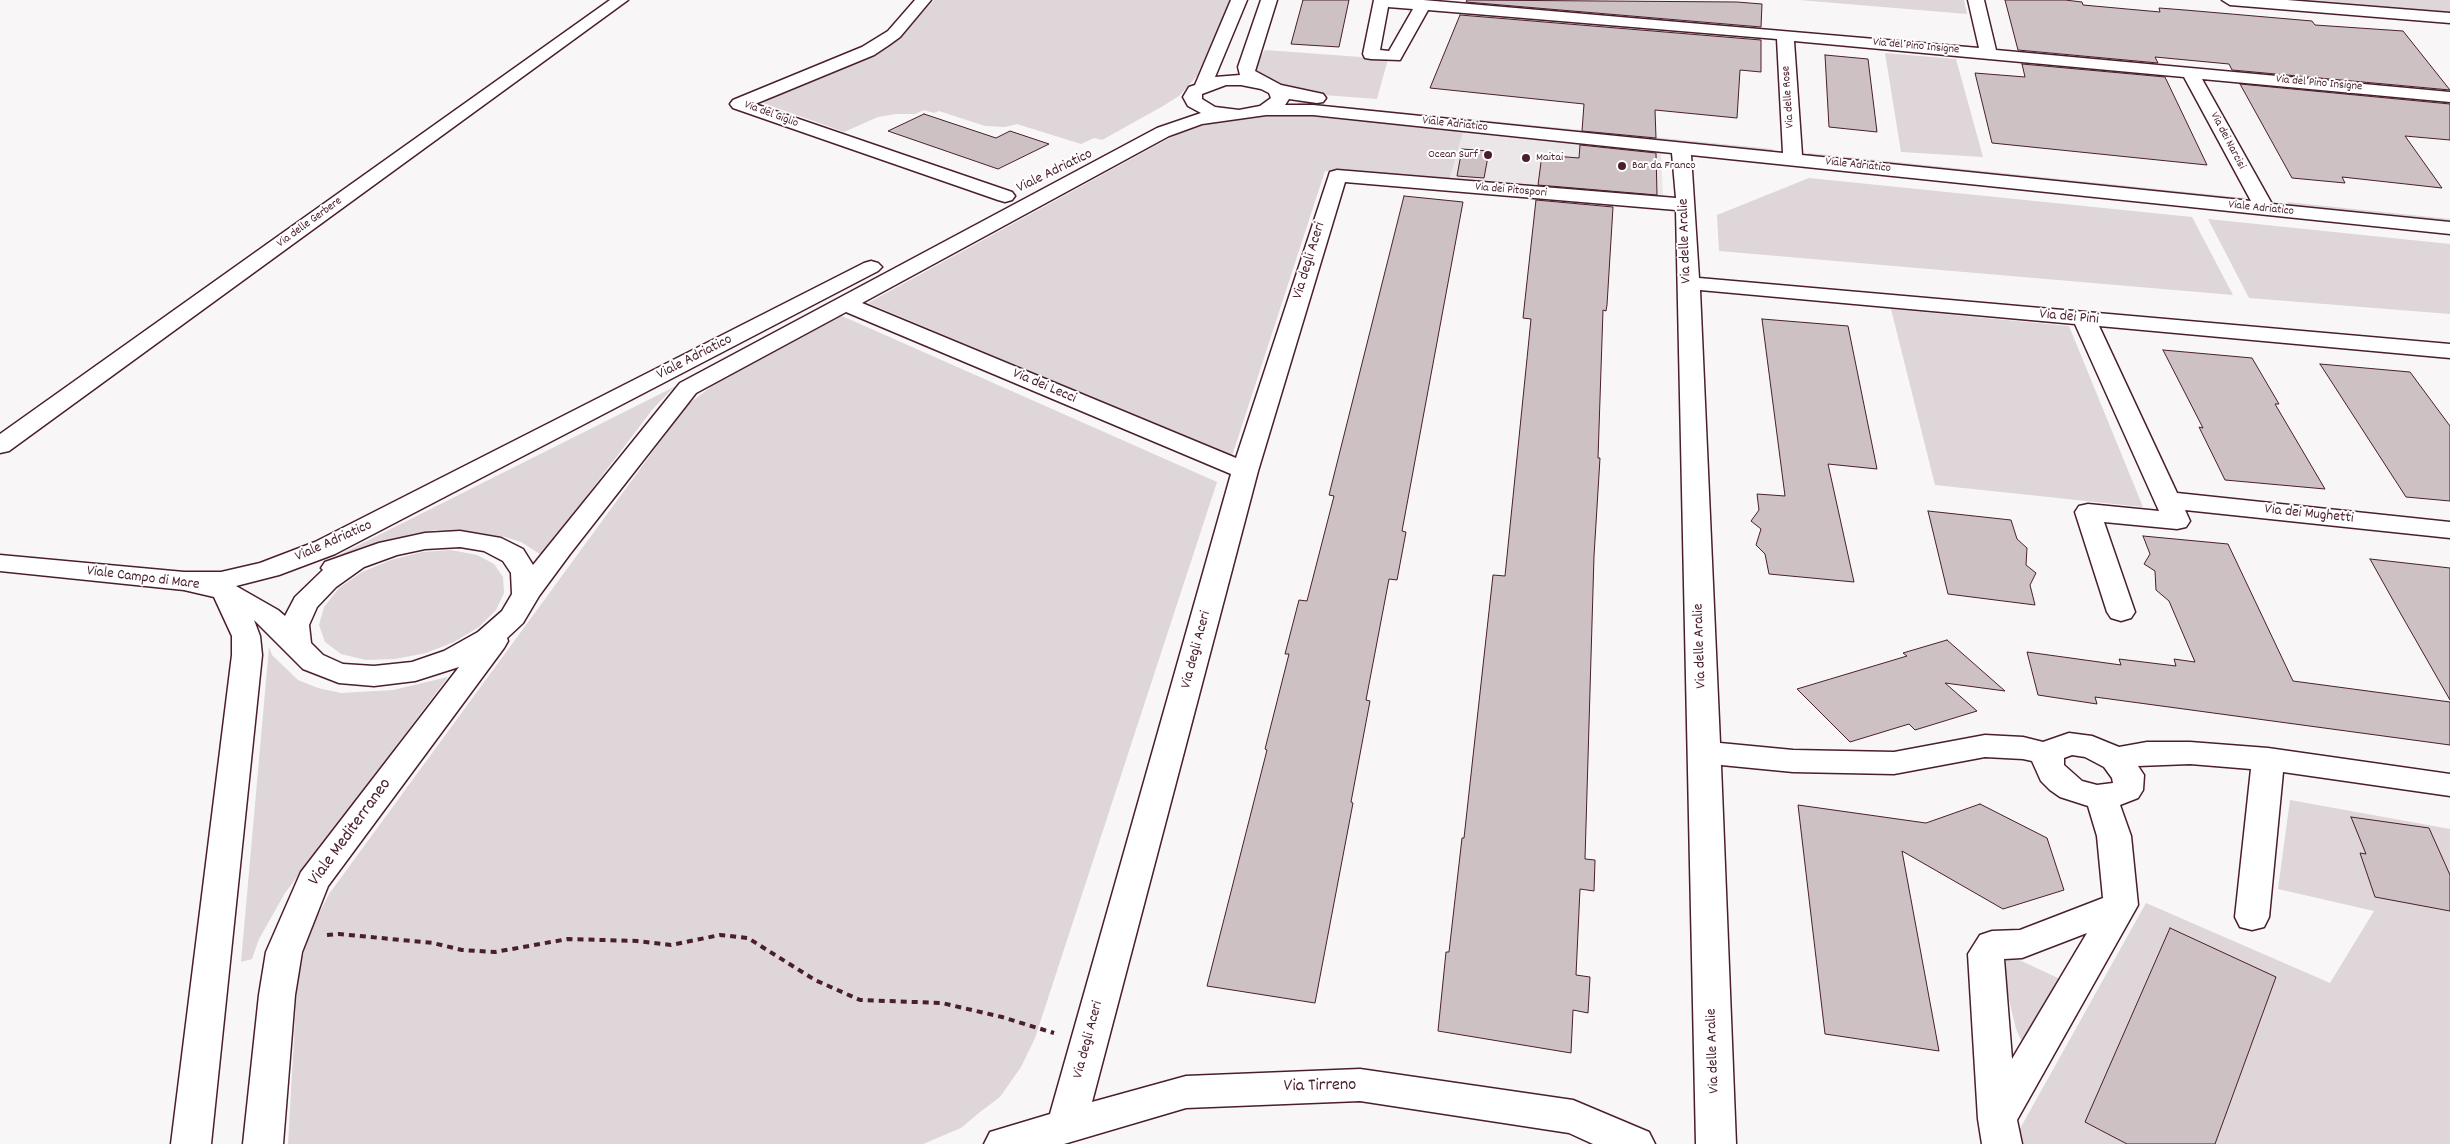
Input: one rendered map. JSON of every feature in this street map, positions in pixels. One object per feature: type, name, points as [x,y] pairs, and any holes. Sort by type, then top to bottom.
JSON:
[{"type":"street","name":"Via delle Gerbere","points":[[0,446],[620,0]]},
{"type":"street","name":"Via del Giglio","points":[[923,0],[894,34],[868,51],[739,104],[1005,196]]},
{"type":"street","points":[[1232,114],[1206,110],[1194,102],[1239,0]]},
{"type":"street","points":[[1266,110],[1280,100],[1280,95],[1271,87],[1247,73],[1246,66],[1269,0]]},
{"type":"street","points":[[1976,0],[1988,54]]},
{"type":"street","points":[[2230,0],[2450,18]]},
{"type":"street","points":[[1382,1],[1371,54],[1394,56],[1413,23],[1415,3]]},
{"type":"street","name":"Via del Pino Insigne","points":[[1382,1],[1785,35],[2450,97]]},
{"type":"street","points":[[1378,20],[1413,23]]},
{"type":"street","name":"Via delle Rose","points":[[1785,35],[1793,153]]},
{"type":"street","name":"Via dei Narcisi","points":[[2190,72],[2265,209]]},
{"type":"street","name":"Viale Adriatico","points":[[223,586],[300,558],[351,536],[1005,196],[1169,116],[1198,92],[1220,82],[1241,80],[1308,98],[2265,209],[2450,228]]},
{"type":"street","name":"Viale Adriatico","points":[[519,605],[560,548],[688,388],[1163,132],[1199,119],[1266,110],[1313,110],[1681,148],[1793,153],[2254,191],[2450,212]]},
{"type":"street","name":"Via delle Aralie","points":[[1681,148],[1686,205],[1716,1144]]},
{"type":"street","name":"Via dei Pitospori","points":[[1337,176],[1686,205]]},
{"type":"street","name":"Via degli Aceri","points":[[1066,1126],[1245,471],[1337,176]]},
{"type":"street","name":"Via dei Pini","points":[[1688,283],[2448,354]]},
{"type":"street","name":"Via dei Lecci","points":[[843,303],[1245,471]]},
{"type":"street","points":[[2084,319],[2177,521],[2088,512],[2121,612]]},
{"type":"street","name":"Via dei Mughetti","points":[[2168,500],[2450,530]]},
{"type":"street","points":[[191,1144],[247,656],[246,636],[223,586],[302,577],[353,563],[390,549],[426,540],[460,539],[490,544],[514,556],[525,573],[519,605]]},
{"type":"street","name":"Viale Campo di Mare","points":[[0,563],[223,586],[268,616],[313,662],[339,673],[374,676],[414,671],[454,658],[480,644],[519,605]]},
{"type":"street","points":[[297,646],[295,625],[304,603],[326,581],[353,563]]},
{"type":"street","name":"Viale Mediterraneo","points":[[263,1144],[277,995],[284,952],[313,881],[519,605]]},
{"type":"street","points":[[2080,744],[2105,752],[2115,759],[2128,775],[2129,782],[2126,790],[2120,794],[2101,797],[2084,794],[2060,782],[2052,774],[2048,765],[2050,755],[2059,746],[2080,744]]},
{"type":"street","points":[[1705,753],[1793,761],[1894,763],[1985,746],[2023,748],[2050,755]]},
{"type":"street","points":[[2115,759],[2135,753],[2268,759],[2450,784]]},
{"type":"street","points":[[2252,917],[2268,759]]},
{"type":"street","points":[[2000,1132],[2121,905],[2114,836],[2101,797]]},
{"type":"street","points":[[2000,1132],[1986,954],[1992,945],[2022,944],[2121,905]]},
{"type":"street","name":"Via Tirreno","points":[[1004,1144],[1186,1092],[1360,1085],[1573,1117],[1635,1144]]},
{"type":"path","points":[[289,939],[339,934],[433,943],[462,950],[495,952],[568,939],[637,941],[671,945],[720,935],[748,938],[815,980],[860,1000],[942,1003],[1002,1017],[1089,1044]]},
{"type":"shaded area","points":[[934,0],[1231,0],[1197,76],[1179,96],[1102,140],[1094,138],[1081,144],[1017,124],[1005,127],[985,126],[939,111],[934,113],[924,110],[915,114],[896,114],[878,117],[844,132],[763,103],[768,99],[889,46],[903,35]]},
{"type":"shaded area","points":[[1799,0],[1964,0],[1967,14]]},
{"type":"shaded area","points":[[2278,0],[2450,0],[2450,14]]},
{"type":"shaded area","points":[[1265,50],[1388,59],[1377,99],[1323,95],[1280,86],[1256,71],[1258,61]]},
{"type":"shaded area","points":[[1885,53],[1956,59],[1983,157],[1901,152]]},
{"type":"shaded area","points":[[1298,102],[1773,149],[1773,153],[1297,106]]},
{"type":"shaded area","points":[[1302,114],[1463,132],[1449,181],[1325,171],[1232,456],[868,303],[1177,134],[1211,123],[1241,117]]},
{"type":"shaded area","points":[[1463,132],[1661,151],[1663,198],[1449,181]]},
{"type":"shaded area","points":[[1808,153],[2245,198],[2249,203],[1808,157]]},
{"type":"shaded area","points":[[1809,178],[2192,217],[2233,295],[1719,251],[1717,215]]},
{"type":"shaded area","points":[[2287,202],[2450,219],[2450,223],[2289,206]]},
{"type":"shaded area","points":[[2208,219],[2450,244],[2450,314],[2249,298]]},
{"type":"shaded area","points":[[1891,309],[2069,326],[2143,507],[1935,485]]},
{"type":"shaded area","points":[[842,316],[1217,482],[1035,1038],[1021,1067],[1000,1097],[961,1128],[923,1144],[288,1144],[297,986],[307,937],[329,894],[687,405],[712,386]]},
{"type":"shaded area","points":[[678,385],[652,410],[543,556],[521,542],[505,537],[436,530],[412,534],[329,560]]},
{"type":"shaded area","points":[[451,550],[477,555],[494,564],[503,577],[504,593],[496,610],[479,627],[454,642],[426,653],[395,659],[366,660],[341,654],[325,642],[319,625],[324,607],[339,588],[362,572],[391,560],[422,552]]},
{"type":"shaded area","points":[[269,647],[272,655],[298,680],[318,688],[341,693],[393,690],[448,677],[285,893],[259,939],[252,959],[241,962]]},
{"type":"shaded area","points":[[2290,800],[2450,829],[2450,1144],[2022,1144],[2017,1134],[2146,903],[2330,983],[2374,911],[2278,889]]},
{"type":"shaded area","points":[[2002,952],[2060,979],[2030,1042],[2022,1042],[2016,1029],[1999,957]]},
{"type":"building","points":[[1303,0],[1349,0],[1339,47],[1291,44]]},
{"type":"building","points":[[1467,0],[1737,2],[1762,4],[1761,27],[1466,2]]},
{"type":"building","points":[[2005,0],[2065,0],[2082,2],[2083,5],[2160,12],[2159,8],[2185,10],[2312,21],[2315,25],[2403,31],[2450,90],[2232,70],[2229,64],[2155,57],[2158,63],[2018,50]]},
{"type":"building","points":[[1460,15],[1761,40],[1761,72],[1740,70],[1737,118],[1655,110],[1656,138],[1582,131],[1584,104],[1430,88]]},
{"type":"building","points":[[1825,55],[1868,59],[1877,132],[1829,127]]},
{"type":"building","points":[[2022,64],[2165,77],[2207,165],[1992,143],[1975,73],[2025,77]]},
{"type":"building","points":[[2240,84],[2450,104],[2450,140],[2405,136],[2442,188],[2342,177],[2345,183],[2292,178]]},
{"type":"building","points":[[924,114],[996,138],[1010,131],[1049,144],[998,169],[888,131]]},
{"type":"building","points":[[1580,145],[1656,153],[1657,195],[1538,185],[1542,155],[1579,158]]},
{"type":"building","points":[[1462,149],[1489,151],[1484,178],[1457,176]]},
{"type":"building","points":[[1404,196],[1463,202],[1402,531],[1406,532],[1397,580],[1389,579],[1366,700],[1370,701],[1351,802],[1353,803],[1315,1003],[1207,986],[1267,750],[1265,749],[1289,654],[1285,654],[1299,600],[1307,601],[1334,496],[1329,495]]},
{"type":"building","points":[[1536,200],[1613,207],[1607,305],[1606,311],[1603,310],[1598,458],[1600,458],[1594,556],[1585,859],[1595,860],[1594,891],[1580,889],[1576,975],[1590,977],[1588,1013],[1573,1010],[1571,1053],[1438,1031],[1446,952],[1449,952],[1462,838],[1464,838],[1493,575],[1505,576],[1531,319],[1523,318]]},
{"type":"building","points":[[1762,319],[1848,326],[1877,469],[1828,464],[1854,582],[1769,574],[1765,554],[1756,545],[1761,529],[1751,521],[1759,510],[1757,494],[1785,496]]},
{"type":"building","points":[[2163,350],[2252,358],[2279,404],[2275,404],[2325,489],[2225,480],[2199,427],[2203,428]]},
{"type":"building","points":[[2320,364],[2410,372],[2450,426],[2450,501],[2406,497]]},
{"type":"building","points":[[1928,511],[2011,520],[2017,539],[2027,548],[2026,565],[2036,573],[2030,585],[2035,605],[1948,594]]},
{"type":"building","points":[[2143,536],[2228,544],[2293,681],[2450,702],[2450,745],[2095,697],[2097,704],[2038,695],[2027,652],[2121,665],[2119,659],[2176,666],[2174,659],[2195,662],[2169,601],[2156,590],[2155,571],[2144,564],[2150,554]]},
{"type":"building","points":[[2370,559],[2450,568],[2450,700],[2398,609]]},
{"type":"building","points":[[1947,640],[2005,691],[1945,683],[1977,711],[1915,730],[1909,724],[1850,742],[1797,689],[1907,656],[1903,653]]},
{"type":"building","points":[[1980,804],[2047,838],[2064,890],[2003,909],[1902,851],[1939,1051],[1825,1034],[1798,805],[1926,823]]},
{"type":"building","points":[[2351,817],[2429,828],[2450,875],[2450,911],[2375,897],[2360,853],[2366,854]]},
{"type":"building","points":[[2170,928],[2276,977],[2215,1144],[2127,1144],[2085,1122]]},
{"type":"place","name":"Ocean Surf","points":[[1488,155]]},
{"type":"place","name":"Maitai","points":[[1526,158]]},
{"type":"place","name":"Bar da Franco","points":[[1622,166]]}]
